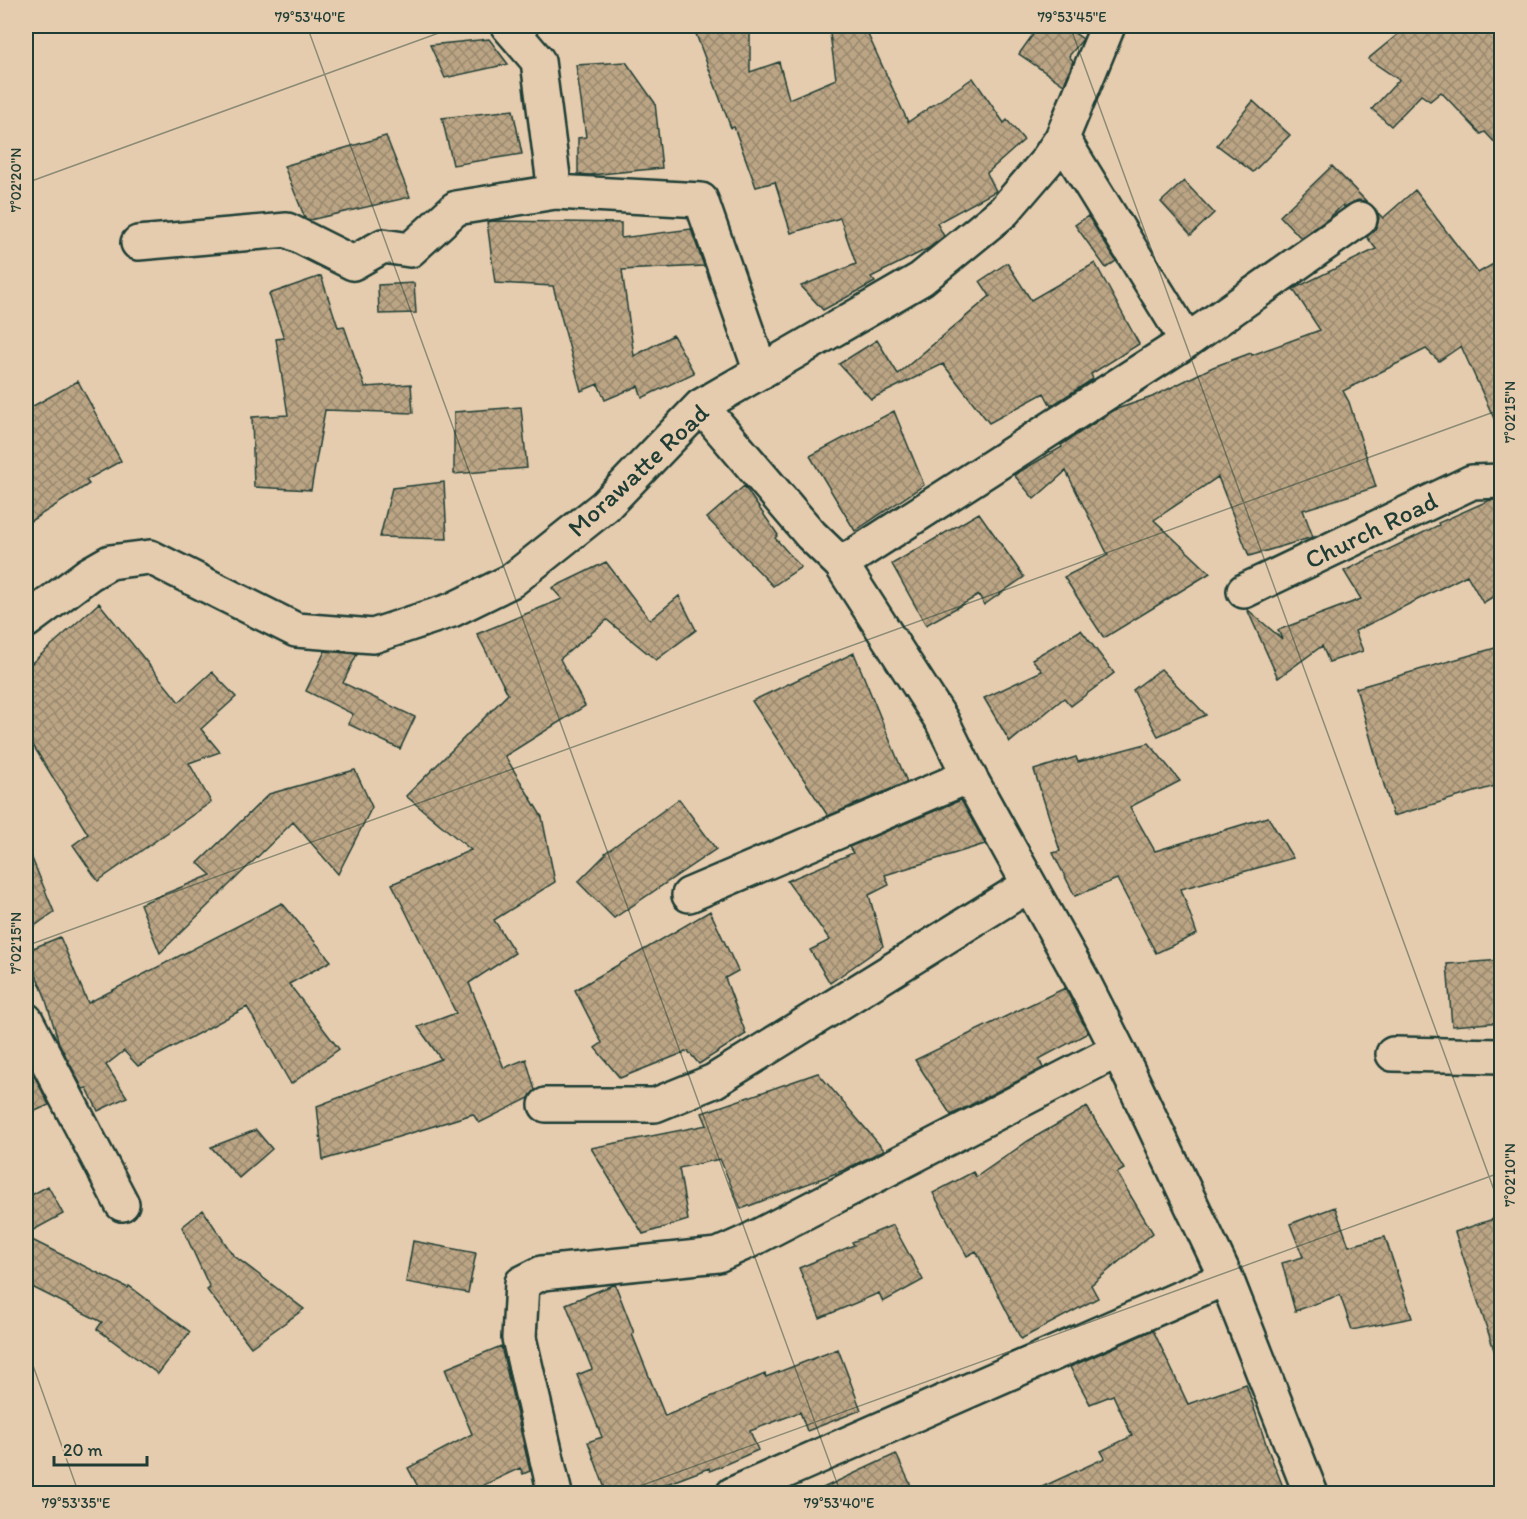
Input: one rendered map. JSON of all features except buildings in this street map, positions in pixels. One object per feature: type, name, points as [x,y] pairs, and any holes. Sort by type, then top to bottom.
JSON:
[{"type":"street","points":[[508,26],[538,61],[555,192]]},
{"type":"street","name":"Morawatte Road","points":[[26,621],[89,574],[110,562],[150,557],[296,630],[373,636],[452,610],[511,581],[605,506],[701,406],[921,279],[1005,211],[1046,162],[1062,138],[1108,26]]},
{"type":"street","points":[[1062,138],[1187,341]]},
{"type":"street","points":[[138,243],[287,230],[353,263],[383,246],[410,250],[456,208],[555,192],[701,200],[761,372]]},
{"type":"street","points":[[841,564],[1187,341],[1360,219]]},
{"type":"street","points":[[701,406],[811,535],[841,564],[942,721],[969,776],[1085,985],[1118,1050],[1226,1278],[1311,1494]]},
{"type":"street","name":"Church Road","points":[[1244,591],[1472,482],[1502,481]]},
{"type":"street","points":[[689,895],[969,776]]},
{"type":"street","points":[[546,1105],[655,1105],[714,1081],[1029,885]]},
{"type":"street","points":[[26,1020],[122,1204]]},
{"type":"street","points":[[546,1490],[519,1338],[522,1283],[542,1273],[718,1255],[1118,1050]]},
{"type":"street","points":[[1393,1054],[1502,1056]]},
{"type":"street","points":[[733,1494],[1226,1278]]}]
